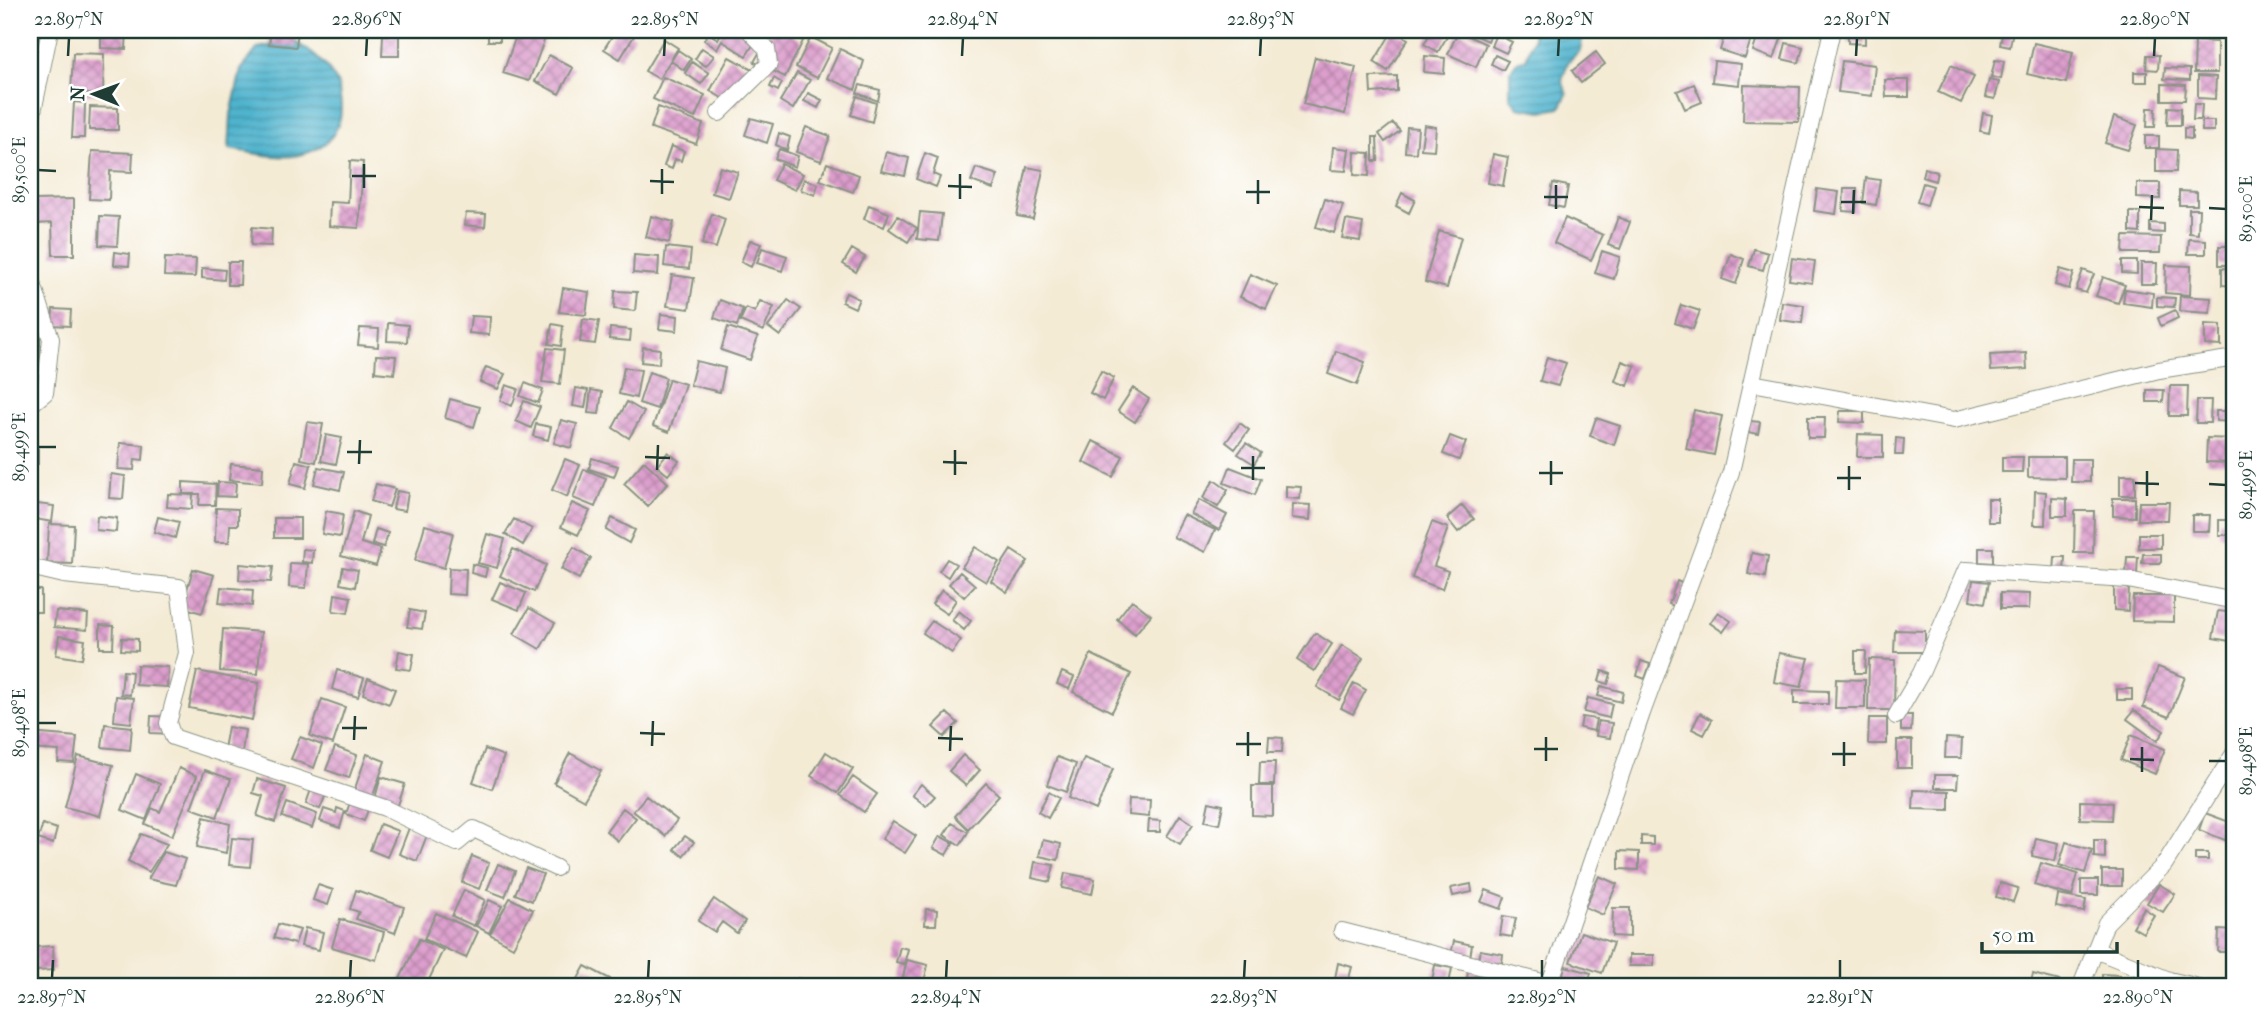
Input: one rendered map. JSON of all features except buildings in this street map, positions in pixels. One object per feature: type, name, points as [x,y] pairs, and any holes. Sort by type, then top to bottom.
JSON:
[{"type":"street","points":[[30,126],[50,30]]},
{"type":"street","points":[[719,113],[769,64],[767,49],[749,30]]},
{"type":"street","points":[[1342,931],[1549,985],[1642,713],[1731,472],[1832,30]]},
{"type":"street","points":[[30,275],[51,339],[46,393],[30,405]]},
{"type":"street","points":[[1752,383],[1954,420],[2160,370],[2235,358]]},
{"type":"street","points":[[30,567],[64,575],[179,587],[187,653],[169,723],[173,737],[385,808],[457,843],[474,829],[556,868]]},
{"type":"street","points":[[1896,716],[1921,673],[1966,570],[2128,580],[2235,601]]},
{"type":"street","points":[[2081,986],[2106,923],[2164,866],[2235,752]]},
{"type":"street","points":[[2095,950],[2169,980],[2195,986]]},
{"type":"water","points":[[1533,30],[1584,30],[1580,50],[1568,62],[1562,80],[1567,94],[1560,108],[1542,111],[1518,107],[1510,97],[1510,71],[1517,62],[1526,59],[1533,39]]},
{"type":"water","points":[[294,41],[318,58],[337,83],[341,108],[333,135],[319,147],[299,155],[273,156],[229,149],[231,114],[241,70],[258,48]]}]
